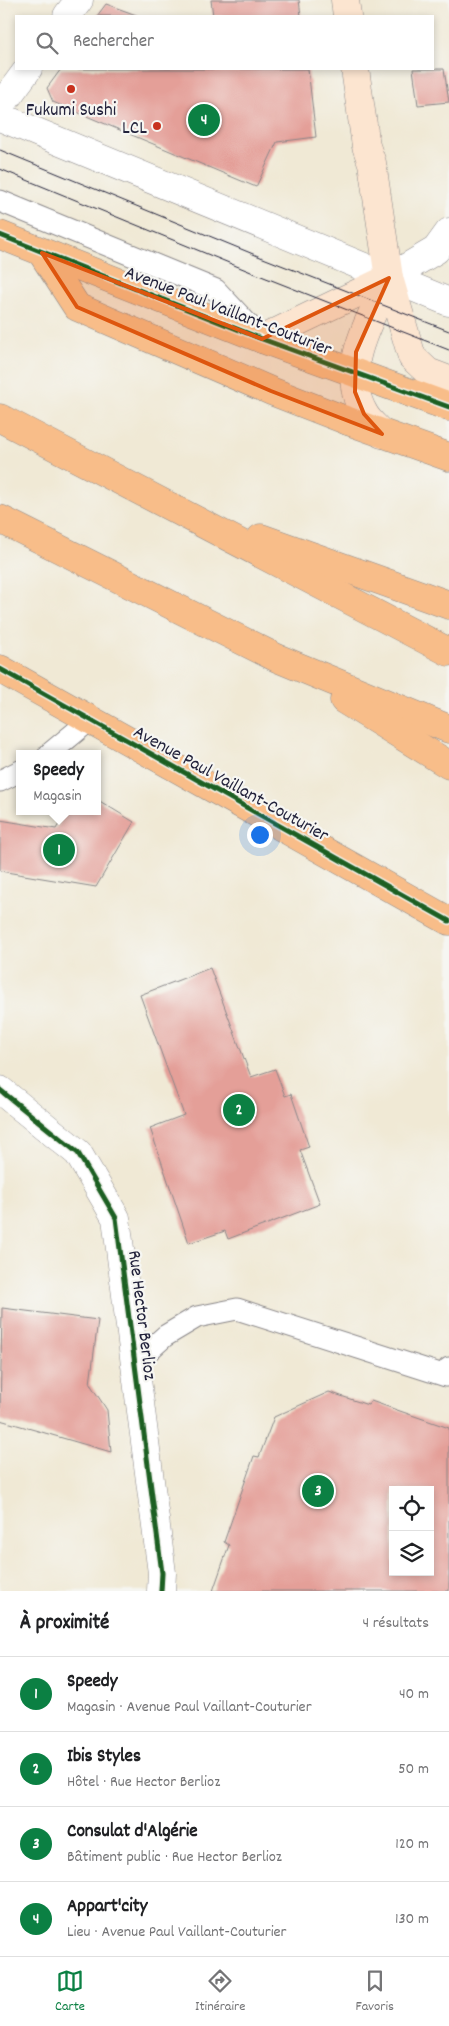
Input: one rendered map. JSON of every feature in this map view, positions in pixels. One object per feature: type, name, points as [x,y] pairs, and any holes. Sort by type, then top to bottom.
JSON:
[{"type":"main road","name":"Avenue Paul Vaillant-Couturier","points":[[0,235],[262,339],[449,407]]},
{"type":"main road","points":[[42,253],[77,307],[271,391],[382,434],[449,457]]},
{"type":"main road","points":[[0,418],[449,652]]},
{"type":"main road","points":[[172,507],[449,605]]},
{"type":"main road","points":[[0,519],[277,658],[449,729]]},
{"type":"main road","points":[[277,658],[449,765]]},
{"type":"main road","name":"Avenue Paul Vaillant-Couturier","points":[[0,669],[449,921]]},
{"type":"street","points":[[68,15],[79,0]]},
{"type":"street","points":[[345,0],[347,15]]},
{"type":"street","points":[[0,108],[27,70]]},
{"type":"street","points":[[354,70],[389,278],[412,356],[428,372],[449,380]]},
{"type":"street","points":[[0,117],[449,302]]},
{"type":"street","points":[[262,339],[389,278],[436,250],[449,232]]},
{"type":"street","points":[[382,434],[364,414],[355,392],[356,352],[389,278]]},
{"type":"street","name":"Rue Hector Berlioz","points":[[0,1090],[78,1153],[116,1218],[162,1573],[161,1591]]},
{"type":"lane","points":[[0,201],[216,290],[262,339]]},
{"type":"lane","points":[[54,750],[90,720]]},
{"type":"lane","points":[[0,781],[16,773]]},
{"type":"lane","points":[[135,1363],[165,1336],[197,1317],[237,1309],[448,1374]]},
{"type":"highlighted area","points":[[42,253],[262,339],[389,278],[356,352],[355,392],[364,414],[382,434],[271,391],[77,307]]},
{"type":"building","points":[[211,0],[299,0],[301,15],[213,15]]},
{"type":"building","points":[[106,4],[136,15],[98,15]]},
{"type":"building","points":[[444,69],[449,102],[418,105],[413,70]]},
{"type":"building","points":[[60,70],[308,70],[316,137],[277,142],[256,187],[53,102],[47,88]]},
{"type":"building","points":[[101,802],[134,822],[96,887],[0,871],[0,820],[56,829],[65,815],[101,815]]},
{"type":"building","points":[[210,968],[251,1077],[275,1069],[285,1096],[291,1094],[309,1147],[300,1150],[320,1204],[228,1239],[225,1231],[189,1243],[150,1128],[184,1115],[140,995]]},
{"type":"building","points":[[2,1308],[98,1320],[90,1384],[107,1410],[111,1452],[0,1420]]},
{"type":"building","points":[[329,1392],[368,1405],[371,1401],[449,1428],[449,1591],[213,1591],[229,1545],[224,1542],[254,1456],[259,1457],[274,1417]]},
{"type":"tram line","points":[[0,150],[258,256],[449,331]]},
{"type":"tram line","points":[[0,169],[251,272],[449,350]]},
{"type":"cycle path","points":[[0,235],[262,339],[449,407]]},
{"type":"cycle path","points":[[0,669],[449,921]]},
{"type":"cycle path","points":[[0,1090],[78,1153],[116,1218],[162,1573],[161,1591]]},
{"type":"place","name":"Fukumi Sushi","points":[[71,89]]},
{"type":"place","name":"Appart'city","points":[[204,120]]},
{"type":"place","name":"LCL","points":[[157,126]]},
{"type":"place","name":"Speedy","points":[[59,850]]},
{"type":"place","name":"Ibis Styles","points":[[239,1110]]},
{"type":"place","name":"Consulat d'Algérie","points":[[318,1491]]}]
